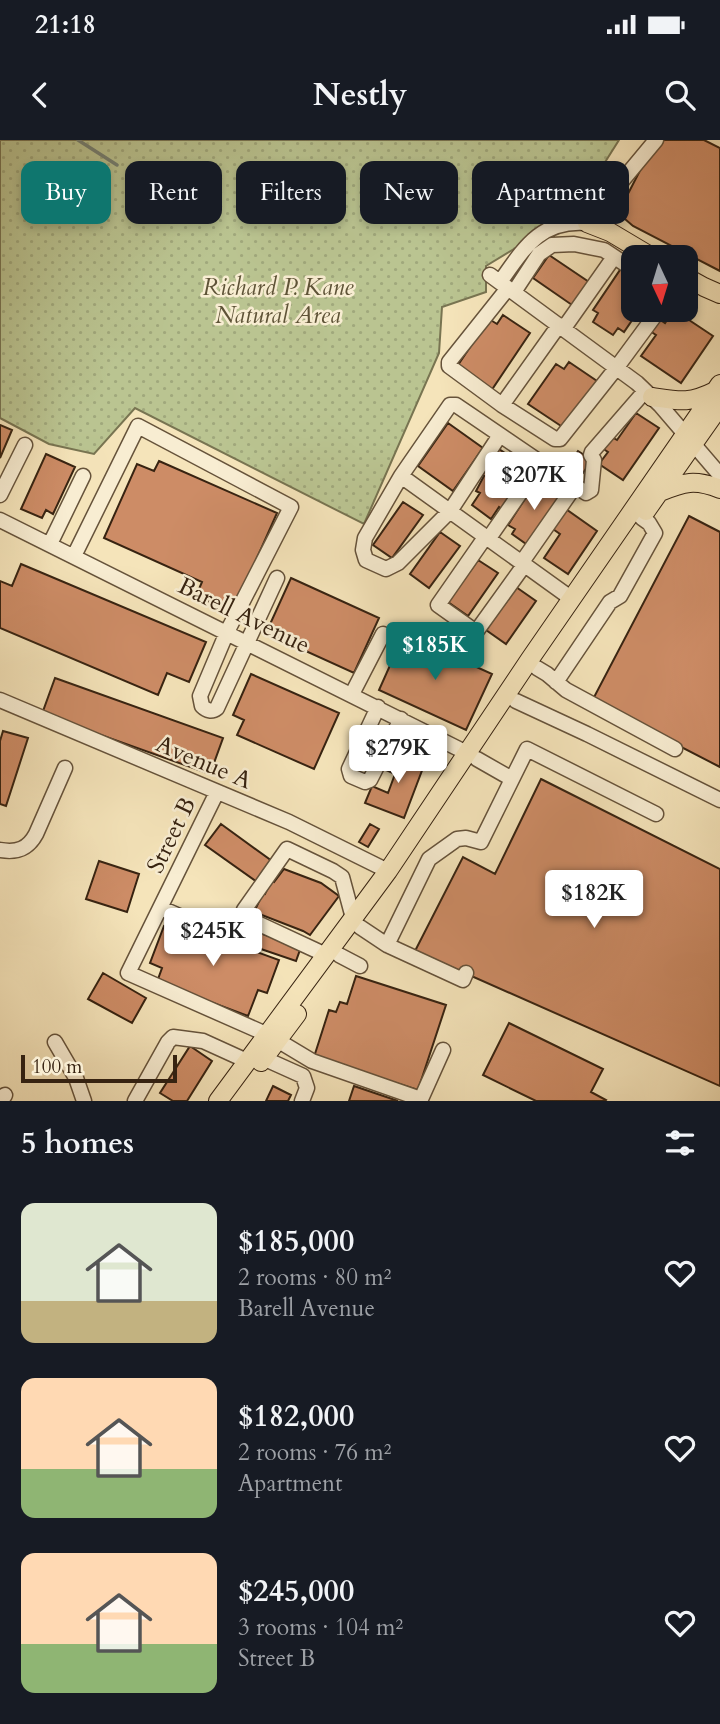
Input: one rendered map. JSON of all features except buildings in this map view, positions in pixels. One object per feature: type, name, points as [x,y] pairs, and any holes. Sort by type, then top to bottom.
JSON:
[{"type":"main road","points":[[590,224],[632,245]]},
{"type":"main road","points":[[698,284],[720,294]]},
{"type":"main road","points":[[649,394],[687,401],[718,394]]},
{"type":"main road","points":[[356,923],[400,874],[572,599],[689,439],[718,394]]},
{"type":"main road","points":[[218,1101],[255,1060],[356,923],[388,871],[516,701],[660,492],[689,439]]},
{"type":"main road","points":[[660,492],[691,482],[720,489]]},
{"type":"main road","points":[[232,1101],[255,1060]]},
{"type":"street","points":[[629,172],[656,140]]},
{"type":"street","points":[[561,224],[547,229],[522,250],[503,284],[449,362],[449,366],[502,405],[555,439],[560,439],[650,322]]},
{"type":"street","points":[[503,284],[552,245],[574,244],[604,250],[621,262]]},
{"type":"street","points":[[502,405],[614,257]]},
{"type":"street","points":[[503,284],[617,367],[649,394],[720,475]]},
{"type":"street","points":[[500,435],[450,511],[398,563],[386,569],[366,560],[363,550],[365,538],[401,476],[450,405],[456,405],[586,493],[591,490],[594,460],[592,453],[649,394]]},
{"type":"street","points":[[74,556],[138,426],[291,507],[226,632],[200,696],[204,709],[209,711],[218,708],[278,578]]},
{"type":"street","points":[[0,495],[25,445]]},
{"type":"street","points":[[541,463],[438,605],[476,632],[575,486]]},
{"type":"street","points":[[50,544],[83,476]]},
{"type":"street","points":[[401,476],[572,599]]},
{"type":"street","points":[[556,682],[610,602],[620,596],[655,533],[642,518]]},
{"type":"street","name":"Barell Avenue","points":[[0,520],[378,707],[512,779]]},
{"type":"street","points":[[352,695],[383,634]]},
{"type":"street","points":[[537,668],[566,690],[674,749]]},
{"type":"street","name":"Avenue A","points":[[0,701],[289,822],[388,871]]},
{"type":"street","points":[[516,701],[587,733],[720,800]]},
{"type":"street","points":[[378,707],[349,768],[351,776],[365,782],[370,780],[401,719]]},
{"type":"street","points":[[389,941],[429,859],[457,838],[481,842],[527,749],[656,814]]},
{"type":"street","points":[[0,850],[22,850],[31,843],[65,768]]},
{"type":"street","name":"Street B","points":[[218,792],[128,974],[272,1037]]},
{"type":"street","points":[[161,908],[218,933],[224,933],[242,916],[244,909],[287,849],[342,877],[356,923],[463,980],[466,973]]},
{"type":"street","points":[[242,916],[360,966]]},
{"type":"street","points":[[139,1099],[173,1037],[203,1041],[303,1076],[307,1087],[302,1101]]},
{"type":"street","points":[[272,1037],[312,1061],[421,1099],[443,1050]]},
{"type":"street","points":[[55,1042],[76,1078],[84,1101]]},
{"type":"green space","name":"Richard P. Kane Natural Area","points":[[0,140],[619,140],[606,161],[472,161],[472,224],[555,224],[486,266],[486,292],[442,307],[439,353],[364,524],[135,408],[94,454],[49,444],[0,418]]},
{"type":"waterway","points":[[78,140],[117,165]]}]
